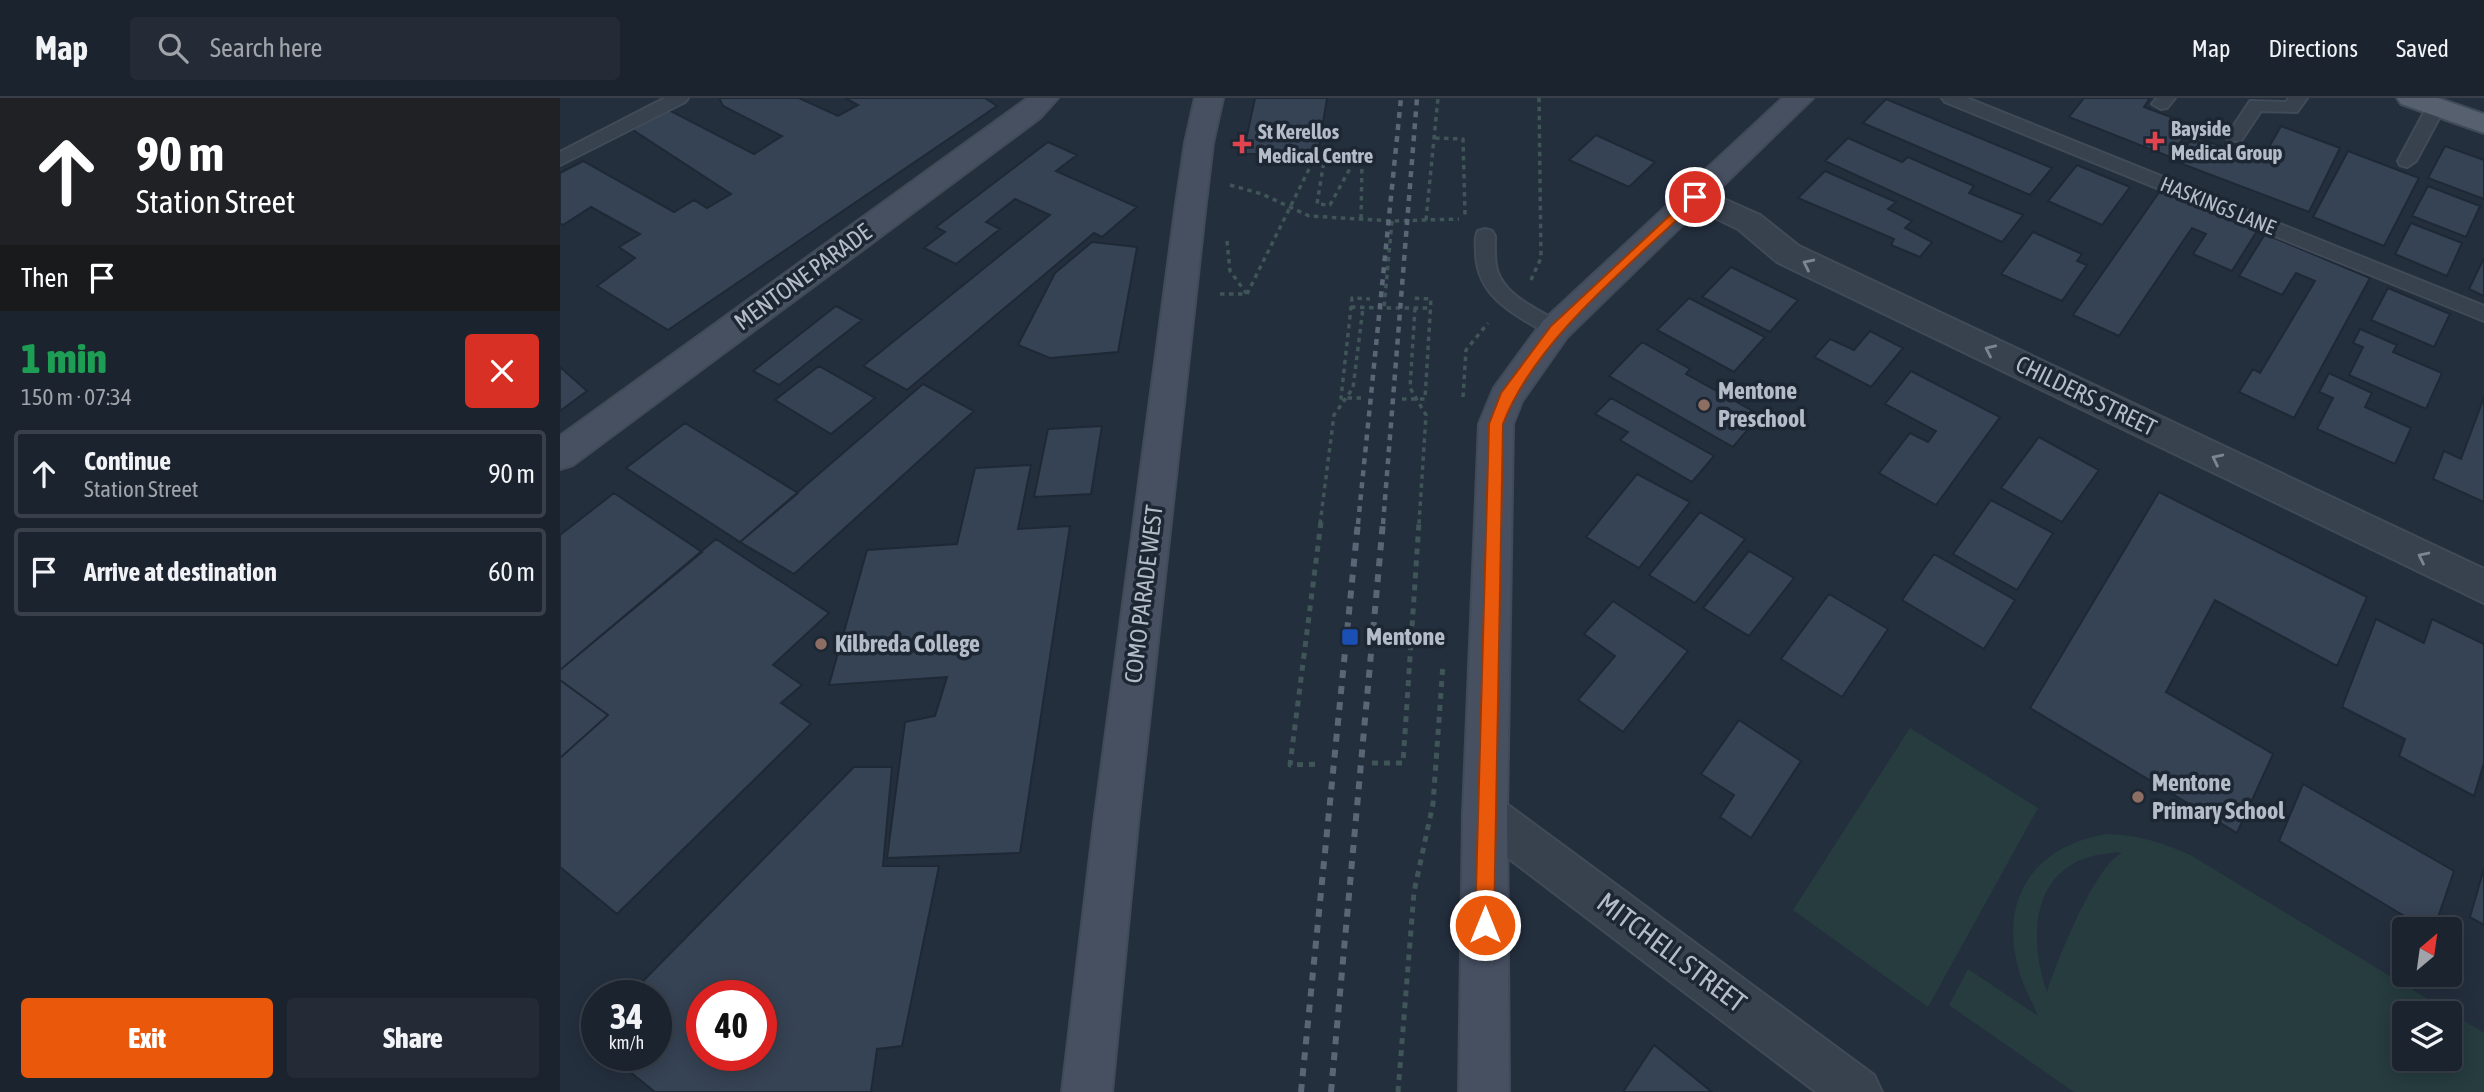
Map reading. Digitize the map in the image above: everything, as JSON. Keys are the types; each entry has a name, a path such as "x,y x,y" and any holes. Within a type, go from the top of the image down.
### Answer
{"main road":[{"path":"2424,102 2484,124"}],"street":[{"name":"COMO PARADE WEST","path":"1087,1092 1189,223 1199,143 1209,98"},
{"path":"1484,1092 1485,814 1496,424 1506,397 1555,329 1799,98"},
{"name":"MENTONE PARADE","path":"560,455 1020,119 1042,99"},
{"name":"CHILDERS STREET","path":"1695,197 1749,222 1788,254 2484,587"},
{"name":"MITCHELL STREET","path":"1485,814 1857,1092"}],"lane":[{"path":"560,159 679,98"},
{"name":"HASKINGS LANE","path":"1951,98 2484,314"},
{"path":"2235,137 2256,105 2291,108 2298,98"},
{"path":"2407,161 2424,102"},
{"path":"1485,236 1487,270 1495,287 1509,301 1555,329"}],"path":[{"path":"1426,220 1438,98"},
{"path":"1247,295 1313,161 1324,161 1317,204 1330,205 1353,163 1362,163 1362,220"},
{"path":"1229,185 1262,194 1309,216 1392,221 1456,219"},
{"path":"1384,308 1392,221"},
{"path":"1225,234 1230,271 1247,295"},
{"path":"1212,294 1247,295"},
{"path":"1361,398 1340,398 1352,298 1370,299"},
{"path":"1402,399 1425,399 1431,299 1410,298"},
{"path":"1351,307 1430,308"},
{"path":"1321,764 1290,765 1334,415 1353,388 1363,308"},
{"path":"1372,763 1403,763 1426,415 1410,388 1415,308"}],"green space":[{"path":"1910,728 2038,808 1928,1007 1793,910"},
{"path":"2108,834 2141,838 2192,856 2392,977 2392,987 2408,987 2431,1001 2392,1001 2392,1071 2462,1071 2462,1020 2484,1033 2484,1092 2074,1092 1949,1005 1968,969 2038,1016 2021,977 2014,945 2014,920 2019,898 2028,879 2042,863 2060,850 2082,840","holes":["2122,853 2111,861 2089,895 2068,938 2047,992 2041,973 2037,933 2039,913 2045,895 2055,879 2069,866 2089,857"]}],"building":[{"path":"719,98 799,98 838,116 858,105 845,98 985,98 997,106 668,330 597,286 635,258 619,247 640,234 591,207 563,225 560,223 560,173 583,161 674,212 694,200 707,208 731,194 630,128 667,109 754,154 782,136 723,106"},
{"path":"1255,98 1327,98 1318,154 1243,154"},
{"name":"Bayside Medical Group","path":"2084,98 2150,98 2144,107 2192,125 2170,157 2069,117"},
{"path":"1886,99 2052,168 2030,195 1863,123"},
{"path":"2281,126 2340,148 2309,212 2177,162 2193,136 2261,161"},
{"path":"1596,135 1655,162 1629,187 1569,160"},
{"path":"1848,138 1902,162 1908,157 1974,186 1969,193 2023,215 2002,242 1825,161"},
{"path":"1048,142 1077,155 1056,171 1137,207 1102,237 1094,233 907,390 863,366 1050,215 1015,199 986,222 1000,229 956,264 924,248 945,232 936,227"},
{"path":"2445,146 2484,160 2484,199 2428,178"},
{"path":"2348,151 2419,178 2384,246 2313,217"},
{"path":"2077,165 2130,187 2102,225 2048,201"},
{"path":"1825,171 1896,202 1888,209 1912,221 1905,228 1932,242 1920,257 1891,245 1894,239 1798,198"},
{"path":"2428,186 2480,206 2466,237 2412,216"},
{"path":"2160,191 2257,231 2232,271 2193,254 2206,234 2192,228 2119,336 2073,315"},
{"path":"2411,223 2462,243 2447,276 2395,254"},
{"path":"2033,232 2082,254 2077,261 2087,265 2062,301 2001,274"},
{"path":"2265,234 2370,278 2294,418 2239,392 2253,369 2260,373 2315,281 2296,273 2282,295 2239,276"},
{"path":"1092,242 1137,247 1118,352 1050,358 1018,345 1055,273"},
{"path":"2484,258 2484,296 2469,289"},
{"path":"1731,267 1798,300 1770,332 1702,297"},
{"path":"2388,288 2450,314 2434,347 2371,320"},
{"path":"1689,298 1765,337 1734,372 1657,330"},
{"path":"836,306 862,320 779,385 753,371"},
{"path":"2360,329 2397,345 2393,352 2442,373 2426,409 2349,375 2363,347 2353,343"},
{"path":"1870,331 1903,348 1871,387 1814,357 1830,339 1854,350"},
{"path":"1642,342 1690,369 1686,374 1760,415 1733,447 1609,376"},
{"path":"819,366 875,398 831,434 775,400"},
{"path":"560,367 587,391 560,411"},
{"path":"1911,371 2000,417 1936,505 1879,473 1910,433 1928,442 1936,431 1885,404"},
{"path":"2329,373 2372,393 2365,407 2411,428 2395,464 2317,429 2333,398 2319,392"},
{"path":"923,384 974,411 794,574 740,542"},
{"path":"2484,397 2484,502 2433,479 2444,451 2461,459"},
{"path":"1611,398 1714,456 1692,482 1620,440 1628,432 1595,414"},
{"path":"685,423 798,493 740,542 626,468"},
{"path":"1102,426 1091,494 1034,497 1048,429"},
{"path":"2039,437 2099,470 2062,522 2001,488"},
{"path":"1031,465 1018,529 1070,526 1020,853 887,858 905,722 935,716 947,677 829,685 867,550 957,544 975,468"},
{"path":"1637,474 1690,502 1639,568 1586,537"},
{"path":"2159,492 2367,597 2337,666 2215,600 2166,692 2273,754 2237,833 2030,708"},
{"path":"614,493 702,552 560,670 560,535"},
{"path":"1991,500 2053,533 2017,590 1953,554"},
{"path":"1700,512 1745,539 1695,603 1649,575"},
{"path":"716,539 829,613 773,665 802,685 781,703 811,724 617,914 560,867 560,758 608,715 560,680 560,670"},
{"path":"1749,551 1794,578 1749,636 1703,608"},
{"path":"1934,554 2015,600 1984,649 1902,600"},
{"path":"1829,594 1888,629 1842,697 1781,659"},
{"path":"1613,601 1688,651 1623,732 1578,700 1615,656 1584,634"},
{"path":"2376,619 2424,643 2432,619 2484,644 2484,763 2474,796 2399,756 2405,739 2342,707"},
{"path":"560,680 608,715 560,758"},
{"path":"1739,720 1801,761 1751,838 1720,817 1734,795 1701,774"},
{"path":"854,767 892,767 883,866 939,866 902,1046 877,1049 871,1092 655,1092 629,1071 672,1071 672,980 644,980"},
{"path":"2303,784 2454,871 2438,917 2406,917 2279,841"},
{"path":"2484,868 2484,925 2470,917"},
{"path":"1654,1045 1712,1092 1623,1092"}],"railway":[{"path":"1358,524 1401,98"},
{"path":"1383,524 1417,98"},
{"path":"1301,1092 1358,522"},
{"path":"1331,1092 1383,522"}],"place":[{"name":"Bayside Medical Group","path":"2155,141"},
{"name":"St Kerellos Medical Centre","path":"1242,144"},
{"name":"Mentone Preschool","path":"1704,405"},
{"name":"Mentone","path":"1350,637"},
{"name":"Kilbreda College","path":"821,644"},
{"name":"Mentone Primary School","path":"2138,797"}],"route":[{"path":"1485,925 1485,814 1496,424 1506,397 1555,329 1695,197"}]}
